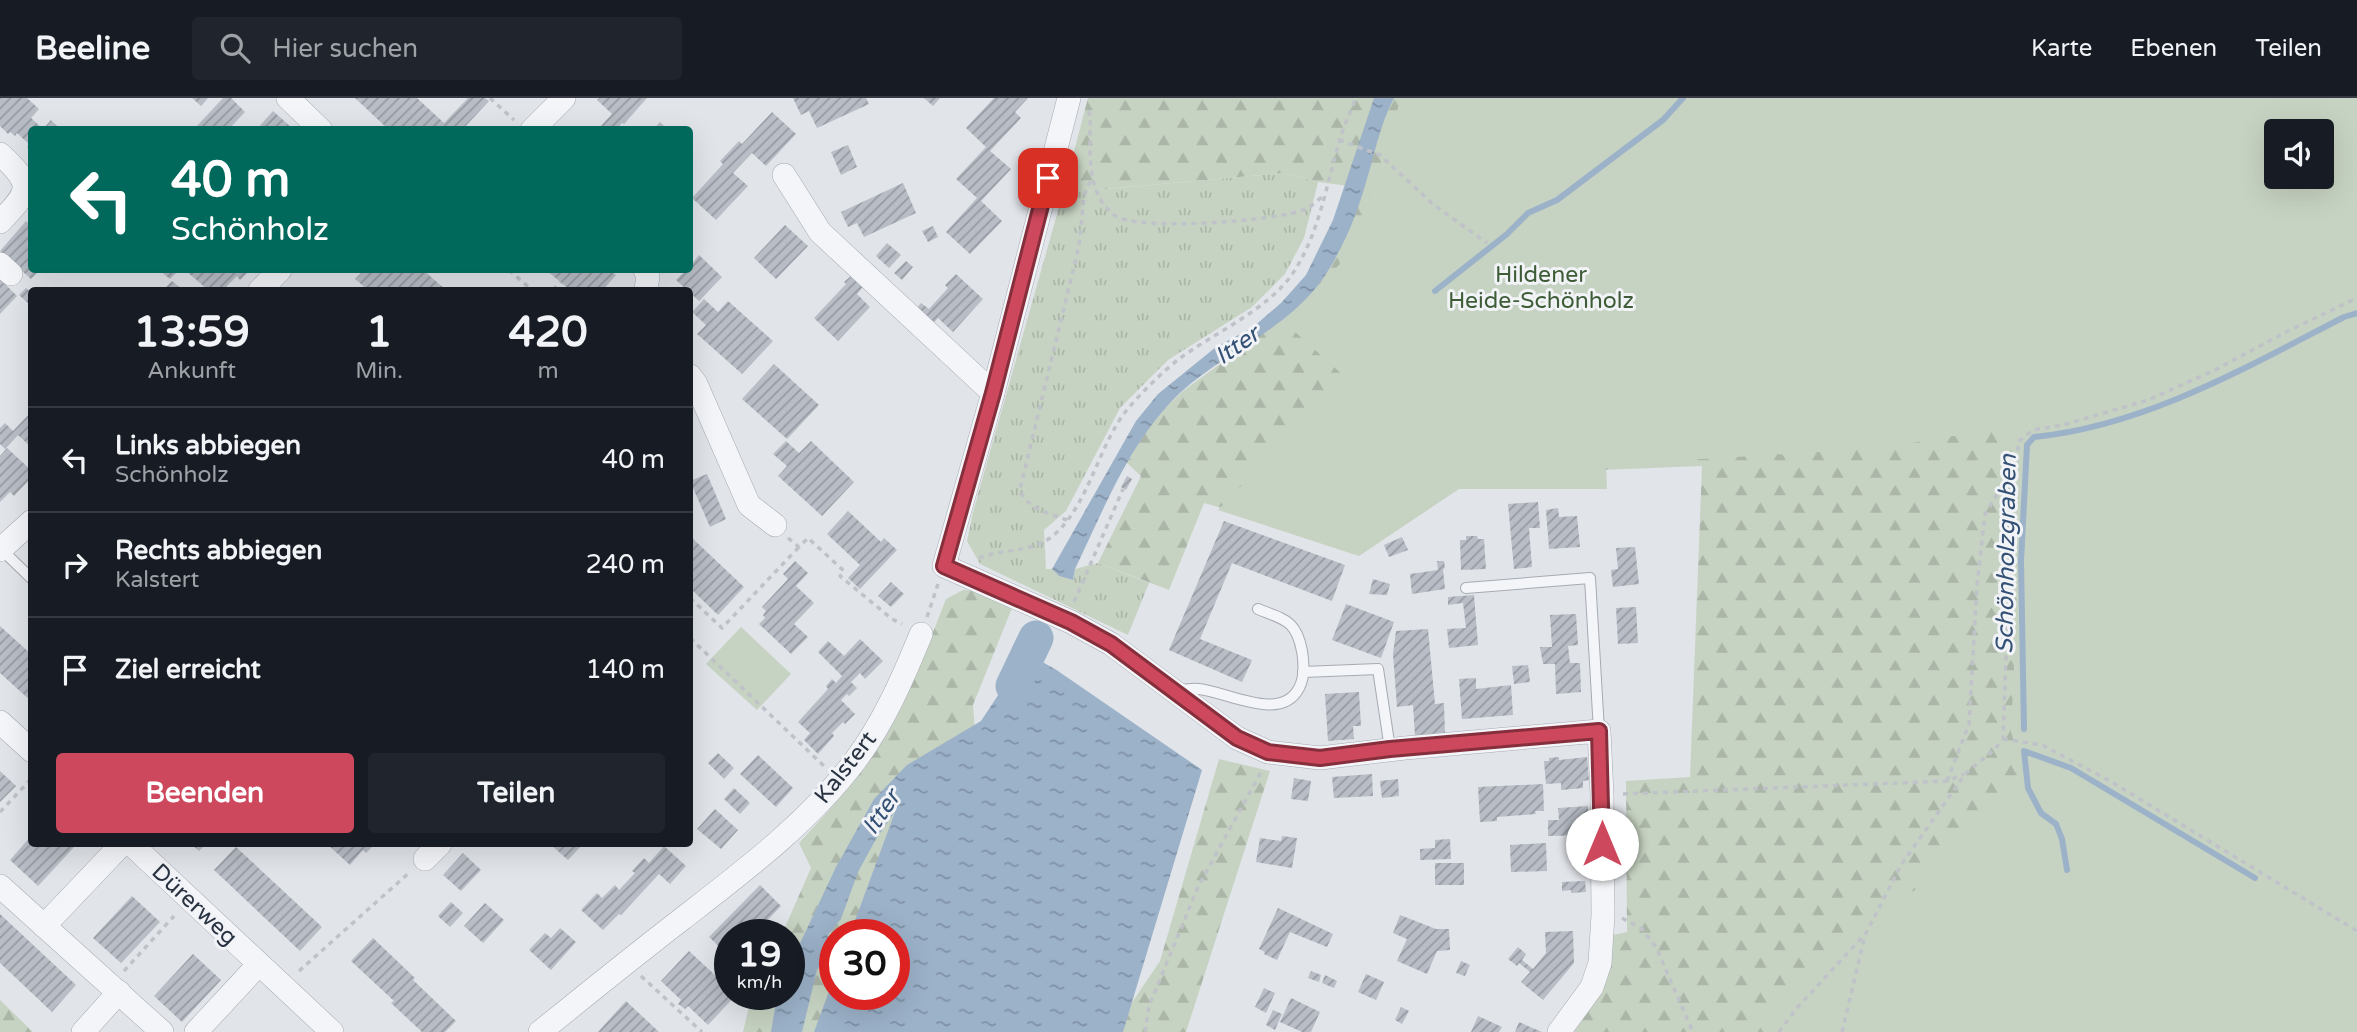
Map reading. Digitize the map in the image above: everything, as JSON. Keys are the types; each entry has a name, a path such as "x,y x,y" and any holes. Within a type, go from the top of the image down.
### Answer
{"street":[{"path":"288,98 317,126"},
{"path":"532,126 564,98"},
{"path":"1076,101 944,566 1071,622 1111,644 1237,738 1268,752 1320,758 1390,749 1599,731 1603,915 1600,963 1591,986 1559,1032"},
{"path":"0,154 28,185 21,201 0,222"},
{"path":"784,175 820,232 993,393"},
{"path":"263,287 277,273"},
{"path":"693,380 749,505 775,525"},
{"path":"0,550 28,525"},
{"name":"Kalstert","path":"540,1032 755,862 808,814 855,760 883,717 900,685 914,630"},
{"path":"2,728 28,748"},
{"path":"44,926 119,847"},
{"name":"Dürerweg","path":"134,847 332,1032"},
{"path":"0,886 162,1032"},
{"path":"196,1032 259,964"},
{"path":"83,1032 115,989"}],"lane":[{"path":"0,550 28,575"},
{"path":"1466,588 1590,579 1599,731"},
{"path":"1171,690 1198,689 1274,706 1284,704 1297,692 1302,681 1303,655 1295,628 1290,622 1258,609"},
{"path":"1303,672 1378,669 1390,749"}],"path":[{"path":"490,98 532,126"},
{"path":"972,560 991,553 1041,545 1057,533 1067,520 1125,412 1178,360 1254,310 1292,274 1306,248 1325,195 1339,140 1356,98"},
{"path":"1076,101 1090,115 1091,179 1099,197 1115,216 1132,221 1219,222 1271,218 1305,209 1325,195"},
{"path":"1339,140 1380,155 1434,205 1487,243"},
{"path":"1067,520 1028,504 1020,489 1079,246 1084,196 1091,179"},
{"path":"512,273 529,287"},
{"path":"556,287 561,282"},
{"path":"1842,1032 1866,933 1901,865 1966,773 2003,739 2014,467 2019,441 2033,429 2063,425 2148,400 2215,370 2286,331 2357,299"},
{"path":"1947,781 1969,724 1977,584 1985,514 2014,467"},
{"path":"1069,612 1123,489"},
{"path":"808,538 844,571 840,576 892,619 914,630 944,566"},
{"path":"693,601 722,628 799,547"},
{"path":"693,641 830,771"},
{"path":"2003,739 2042,745 2088,769 2357,931"},
{"path":"1144,1032 1149,1006 1198,887 1262,770"},
{"path":"1602,796 1947,781 1966,773"},
{"path":"0,812 28,782"},
{"path":"299,971 425,858"},
{"path":"1603,915 1622,918 1642,929 1649,938 1661,958 1693,1032"},
{"path":"115,989 174,916"},
{"path":"1779,1032 1796,1009 1866,933"},
{"path":"637,972 702,1032"}],"green space":[{"name":"Hildener Heide-Schönholz","path":"1088,98 2357,98 2357,1032 1569,1032 1608,936 1627,932 1626,781 1690,777 1702,466 1450,476 1361,547 1204,503 1169,590 1098,563 1141,476 1127,463 1144,434 1162,411 1183,391 1290,313 1364,188 1318,182 1284,173 1063,193"},
{"name":"Hildener Heide-Schönholz","path":"1401,98 2357,98 2357,1032 1765,1032 1775,1015 1840,943 1915,890 2023,773 2011,732 2025,424 1882,448 1606,465 1607,489 1459,489 1359,556 1218,510 1345,377 1282,320 1339,265 1366,210"},
{"path":"1284,173 1318,182 1304,238 1285,274 1252,307 1168,360 1120,408 1066,511 1044,530 1046,569 1052,569 1059,576 1073,580 1075,569 1098,563 1149,583 1128,635 980,564 967,541 973,512 1063,193"},
{"path":"963,590 977,591 1012,608 973,705 985,860 910,921 819,919 819,1010 848,1010 865,1032 743,1032 748,1010 805,1010 805,919 789,919 811,868 799,843 842,795 882,742 909,691 946,599"},
{"path":"741,627 791,674 757,710 706,664"},
{"path":"1219,759 1270,771 1186,1032 1112,1032 1160,961"},
{"path":"0,1000 33,1032 0,1032"}],"water":[{"path":"1374,98 1394,98 1352,224 1322,280 1291,313 1198,378 1163,411 1147,431 1120,475 1075,569 1073,580 1059,576 1052,569 1136,421 1158,394 1216,347 1252,328 1281,303 1306,275 1333,220"},
{"path":"1025,641 1039,647 1035,658 1202,770 1123,1032 814,1032 822,1010 910,1010 910,919 856,919 895,812 858,872 841,919 819,919 819,967 802,1032 771,1032 775,1010 805,1010 805,933 836,867 874,799 907,765 981,721 1012,674 1024,650"}],"building":[{"path":"0,98 27,98 39,109 31,118 40,126 28,126 28,143 17,133 15,136 10,132 8,134 0,126"},
{"path":"192,98 208,98 201,106"},
{"path":"223,98 231,98 245,112 232,126 197,126"},
{"path":"355,98 417,98 444,123 468,98 485,98 489,101 466,126 385,126"},
{"path":"647,98 619,126 601,126 612,114 597,100"},
{"path":"793,98 866,98 869,104 817,128 809,111 801,115"},
{"path":"924,98 940,98 933,106"},
{"path":"994,98 1028,98 1015,112 1021,118 990,151 1011,169 981,201 1002,221 970,254 946,232 977,198 956,179 986,147 966,128"},
{"path":"273,111 290,126 260,126"},
{"path":"772,112 796,134 766,166 752,153 733,173 748,186 716,220 693,197 723,164 720,161 739,141 742,144"},
{"path":"51,120 57,126 46,126"},
{"path":"848,145 857,167 841,175 831,152"},
{"path":"903,183 916,213 864,237 857,223 848,227 841,212"},
{"path":"26,221 28,273 37,273 31,279 0,251"},
{"path":"785,225 808,246 776,279 754,258"},
{"path":"933,226 938,237 928,242 922,231"},
{"path":"887,243 901,255 889,268 876,256"},
{"path":"699,255 722,277 699,301 693,296 693,287 684,287 676,280 683,273 693,273 693,262"},
{"path":"906,261 913,267 902,280 894,273"},
{"path":"163,273 176,273 170,279"},
{"path":"188,273 247,273 240,280 237,276 226,287 205,287"},
{"path":"361,273 426,273 443,287 364,287 355,279"},
{"path":"550,273 616,275 606,287 566,287"},
{"path":"956,274 983,299 953,332 938,318 930,327 914,311 921,303 929,309 948,288 945,285"},
{"path":"852,275 864,286 857,294 870,307 838,341 814,318"},
{"path":"0,279 17,296 0,314"},
{"path":"172,281 179,287 166,287"},
{"path":"26,288 28,290 28,303 19,295"},
{"path":"704,299 718,312 728,301 773,341 742,374 697,334 706,325 693,311"},
{"path":"774,364 819,405 787,439 742,399"},
{"path":"28,415 28,444 18,435 5,449 0,444 0,428 5,423 13,431"},
{"path":"786,441 799,453 811,441 854,482 822,516 778,476 787,466 773,454"},
{"path":"7,448 28,467 28,481 14,496 10,492 0,502 0,456"},
{"path":"707,474 726,519 710,527 693,488 693,480"},
{"path":"1127,476 1132,479 1126,490 1121,487"},
{"path":"1538,502 1540,528 1529,528 1532,567 1514,569 1508,504"},
{"path":"1558,508 1559,517 1577,516 1580,547 1549,549 1546,510"},
{"path":"848,511 881,542 884,538 897,550 860,589 848,578 860,565 827,534"},
{"path":"1224,521 1345,565 1332,601 1232,563 1200,639 1252,660 1242,682 1169,650"},
{"path":"1466,536 1484,539 1486,569 1461,570 1460,540 1466,540"},
{"path":"1402,537 1408,550 1389,557 1384,545"},
{"path":"693,539 744,587 718,615 693,591"},
{"path":"1635,547 1639,584 1613,587 1611,570 1618,569 1616,548"},
{"path":"795,561 808,573 796,586 814,603 794,624 808,637 791,654 759,624 765,618 763,615 766,611 762,607 788,579 783,574"},
{"path":"1437,561 1444,561 1445,589 1412,594 1410,574 1438,570"},
{"path":"1373,579 1390,584 1387,595 1369,594"},
{"path":"891,582 904,594 891,607 878,596"},
{"path":"1474,595 1478,645 1449,648 1447,629 1466,628 1463,603 1448,605 1448,597"},
{"path":"1346,604 1394,622 1381,658 1332,640"},
{"path":"1636,607 1638,643 1618,644 1616,608"},
{"path":"1576,614 1578,645 1568,646 1570,663 1580,663 1581,692 1556,694 1555,664 1543,664 1540,647 1552,647 1550,615"},
{"path":"0,626 28,651 28,698 0,673"},
{"path":"1428,629 1435,704 1444,703 1445,734 1415,736 1413,705 1397,707 1393,654 1396,631"},
{"path":"860,639 883,661 865,679 860,673 851,682 857,688 841,700 855,714 832,733 834,736 818,754 804,740 810,733 798,722 828,689 826,686 832,679 836,683 842,676 818,652 828,641 844,656"},
{"path":"1528,665 1530,682 1514,684 1512,666"},
{"path":"1476,678 1476,689 1511,685 1513,715 1462,719 1459,679"},
{"path":"1359,692 1361,726 1353,726 1354,739 1328,741 1325,694"},
{"path":"718,753 734,768 724,779 708,763"},
{"path":"758,755 793,788 776,807 740,774"},
{"path":"1559,757 1559,760 1587,757 1589,780 1583,781 1583,788 1561,790 1561,783 1546,784 1544,761"},
{"path":"0,771 16,786 0,802"},
{"path":"1372,774 1373,796 1334,798 1332,777"},
{"path":"1294,778 1311,781 1308,801 1291,799"},
{"path":"1398,779 1399,796 1382,798 1380,781"},
{"path":"1543,784 1544,811 1480,822 1478,787"},
{"path":"734,788 750,803 740,814 724,799"},
{"path":"1588,806 1589,835 1548,836 1548,820 1559,820 1558,808"},
{"path":"715,809 738,830 721,849 697,829"},
{"path":"1282,836 1297,838 1292,868 1256,862 1260,838 1281,841"},
{"path":"1450,839 1451,859 1420,860 1420,849 1435,848 1435,840"},
{"path":"28,840 28,847 74,847 38,886 10,860"},
{"path":"1546,843 1547,871 1511,872 1510,845"},
{"path":"236,847 322,927 300,951 214,870"},
{"path":"330,847 372,847 366,853 363,850 350,865"},
{"path":"553,847 580,847 568,860"},
{"path":"665,847 686,866 670,884 659,874 621,915 603,930 581,910 597,893 602,898 615,885 619,890 635,873 632,871 644,858 649,863"},
{"path":"463,853 481,870 461,891 443,875"},
{"path":"1435,863 1464,863 1464,885 1435,885"},
{"path":"1585,881 1586,892 1562,891 1562,882"},
{"path":"760,885 781,906 768,919 727,919"},
{"path":"132,896 160,922 121,963 93,938"},
{"path":"451,902 463,913 450,927 438,916"},
{"path":"485,903 504,920 483,943 464,926"},
{"path":"1278,908 1333,934 1327,947 1290,932 1277,960 1264,954 1265,952 1259,949"},
{"path":"0,914 76,985 52,1012 0,963"},
{"path":"1400,915 1436,929 1449,929 1450,950 1437,951 1427,974 1397,961 1407,939 1393,933"},
{"path":"560,928 576,942 551,970 529,950 545,933 551,938"},
{"path":"1573,931 1574,963 1543,1000 1521,982 1530,972 1519,963 1517,966 1508,959 1518,947 1526,954 1522,960 1533,969 1546,953 1545,932"},
{"path":"373,938 456,1021 445,1032 422,1032 391,1003 394,1001 351,961"},
{"path":"689,951 714,974 714,1010 722,1010 708,1025 688,1006 685,1009 678,1004 681,1000 661,981"},
{"path":"193,954 221,980 182,1022 154,996"},
{"path":"1461,961 1470,965 1465,976 1456,973"},
{"path":"1311,971 1321,975 1319,982 1308,978"},
{"path":"1366,974 1384,982 1376,1000 1358,992"},
{"path":"1325,975 1337,981 1334,988 1322,983"},
{"path":"1264,988 1275,993 1266,1013 1255,1007"},
{"path":"1291,998 1320,1012 1311,1032 1302,1032 1280,1022"},
{"path":"626,1001 659,1032 598,1032"},
{"path":"1401,1007 1409,1011 1402,1024 1395,1020"},
{"path":"1273,1010 1282,1014 1275,1030 1266,1025"},
{"path":"1478,1016 1502,1027 1499,1032 1471,1032"},
{"path":"1519,1022 1542,1032 1515,1032"}],"waterway":[{"path":"1435,291 1507,234 1528,213 1557,200 1663,120 1683,98"},
{"name":"Schönholzgraben","path":"2024,729 2021,561 2027,445 2034,437 2116,421 2194,392 2357,313"},
{"name":"Itter","path":"1013,686 1036,638"},
{"path":"2067,870 2062,839 2056,824 2041,813 2028,788 2024,751 2071,768 2255,878"}],"route":[{"path":"1048,178 993,393 944,566 1071,622 1111,644 1237,738 1268,752 1320,758 1390,749 1599,731 1602,844"}]}
